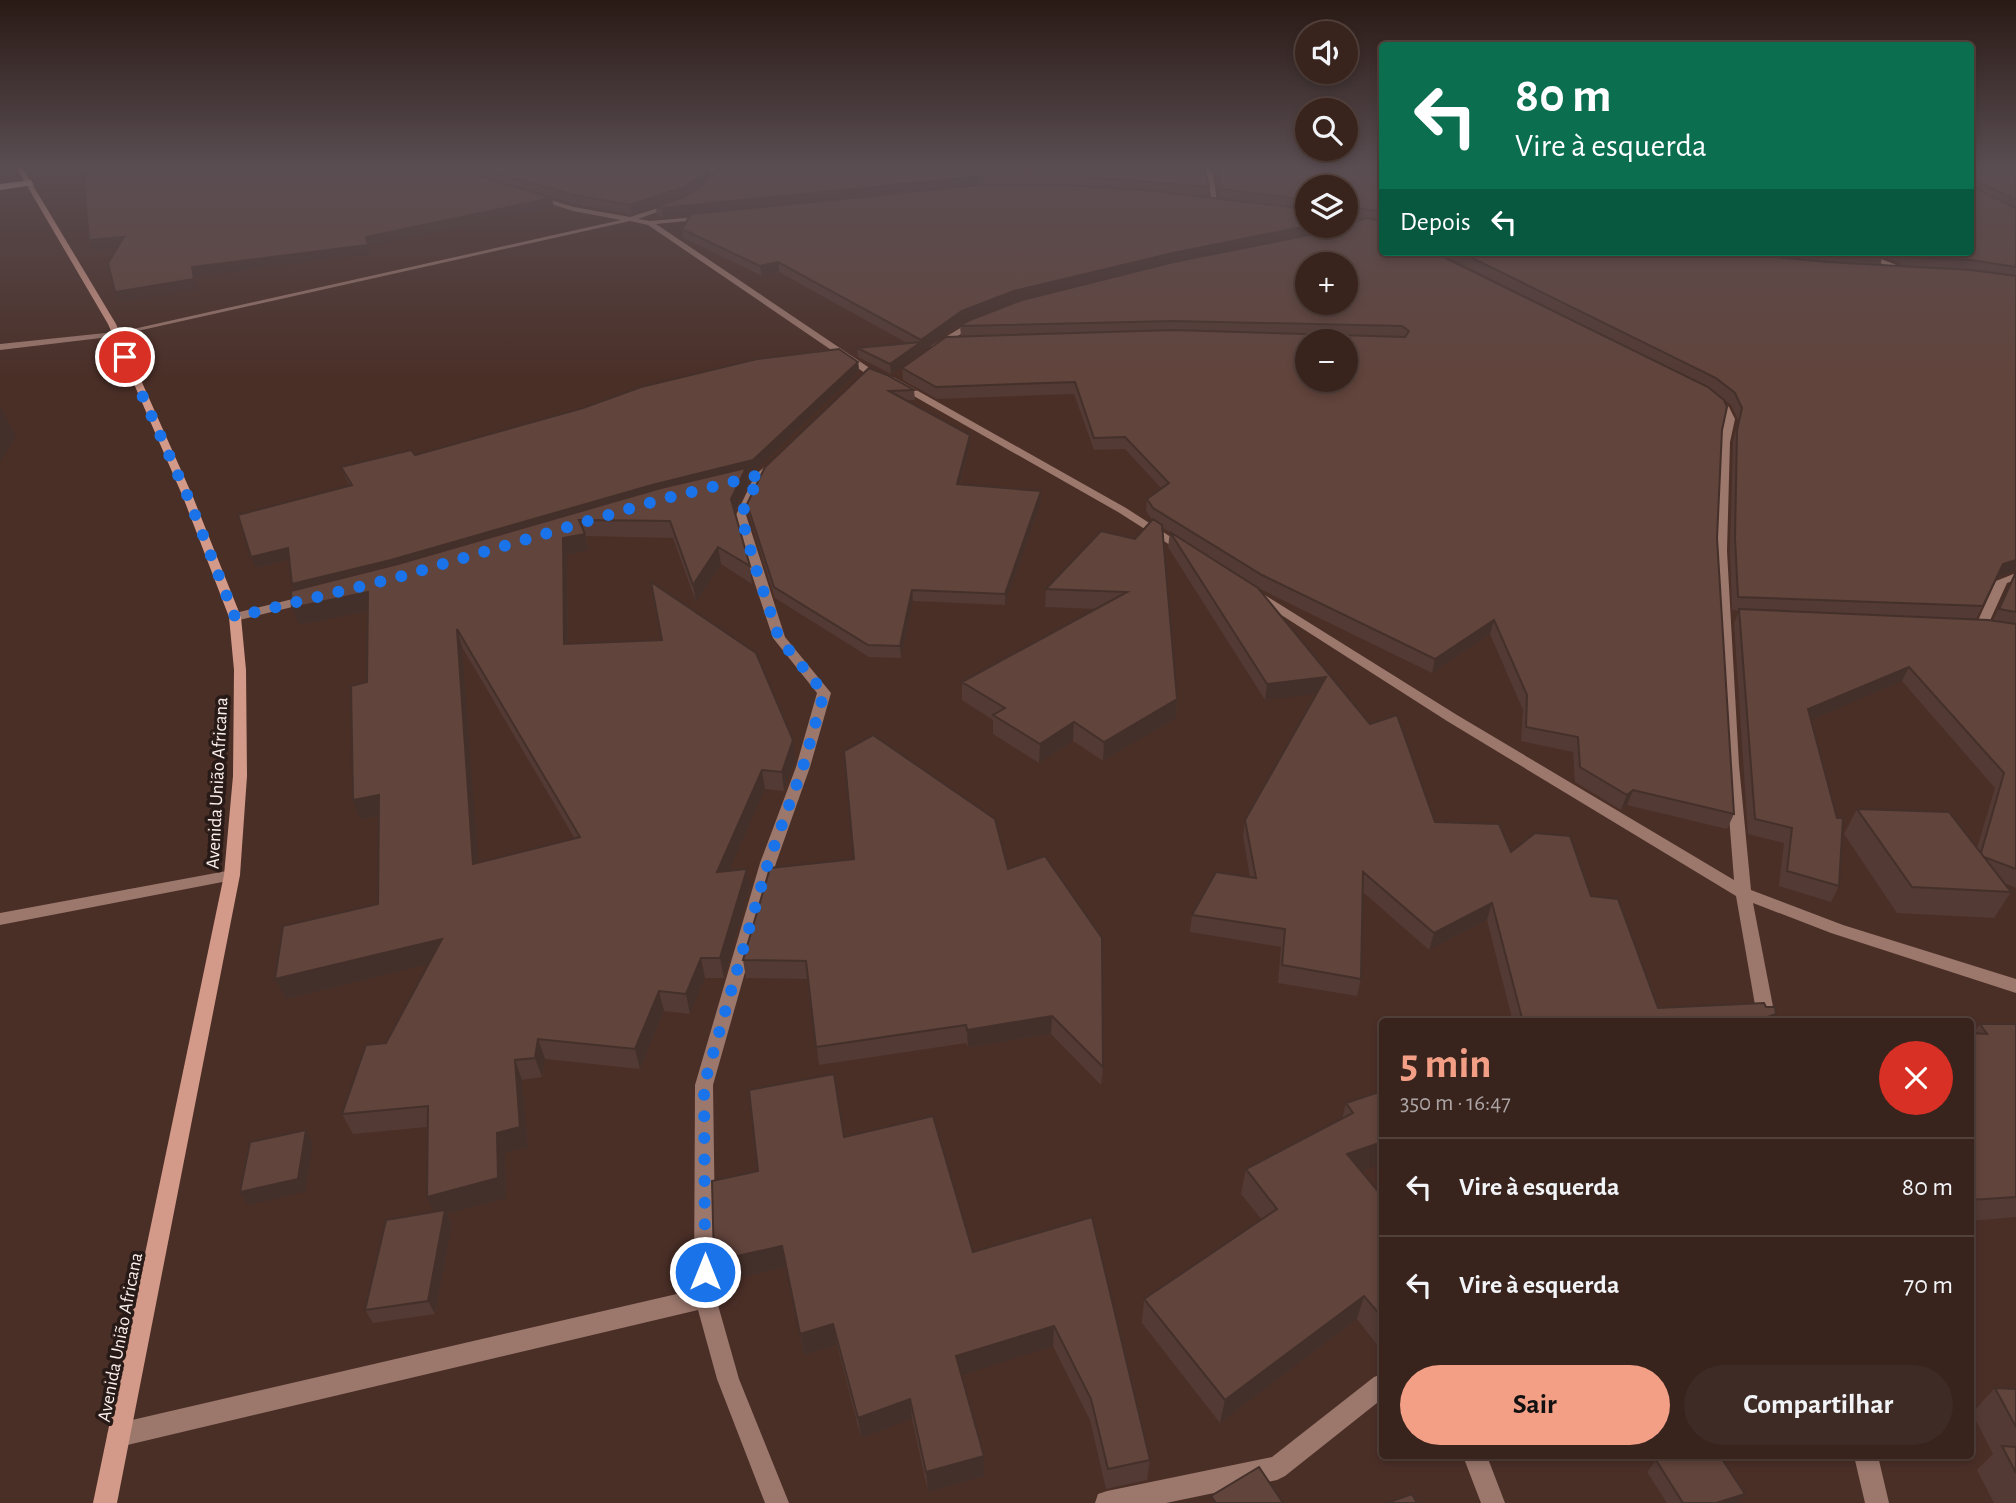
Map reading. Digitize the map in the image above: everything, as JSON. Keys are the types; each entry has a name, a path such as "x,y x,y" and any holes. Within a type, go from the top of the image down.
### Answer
{"main road":[{"name":"Avenida União Africana","path":"61,237 115,334 188,497 235,617 240,670 240,776 232,875 105,1503"}],"street":[{"path":"0,347 115,334 546,237"},
{"path":"670,237 863,375 896,377 1122,510 1192,555"},
{"path":"1435,256 1445,263"},
{"path":"1868,256 1908,272"},
{"path":"1884,270 1920,272"},
{"path":"929,351 966,326 991,316"},
{"path":"940,343 967,342"},
{"path":"1695,387 1726,409 1730,419 1725,442 1721,551 1732,616 1732,765 1743,893 1766,1018"},
{"path":"777,1503 728,1379 705,1298 704,1085 768,863 803,767 824,693 779,638 741,515 754,477 785,451"},
{"path":"1980,628 2002,581 2016,576"},
{"path":"1240,584 1452,718 1743,893 1837,929 2016,986"},
{"path":"235,617 323,595"},
{"path":"0,919 232,875"},
{"path":"118,1435 705,1298"},
{"path":"1107,1503 1277,1468 1379,1387"},
{"path":"1476,1459 1493,1503"},
{"path":"1867,1459 1877,1503"}],"building":[{"path":"89,237 122,237 89,240"},
{"path":"124,237 366,237 368,245 192,267 194,279 115,292 108,263"},
{"path":"699,237 1252,237 1014,291 962,311 921,340 778,262 760,266"},
{"path":"1379,237 1379,256 1442,256 1708,387 1724,400 1727,407 1722,430 1717,538 1734,814 1633,790 1627,795 1580,767 1578,737 1526,727 1527,695 1494,620 1435,659 1262,575 1153,508 1147,499 1169,483 1125,437 1094,438 1075,382 936,387 902,368 946,337 1173,330 1295,334 1295,392 1358,392 1358,336 1405,337 1409,331 1402,326 1173,321 960,326 1022,300 1174,262 1295,238"},
{"path":"1974,237 2016,237 2016,267 1972,260 1906,257 1974,256"},
{"path":"1468,256 1766,256 1971,270 2016,276 2016,560 2003,564 1983,606 1738,597 1735,538 1737,430 1742,408 1735,393 1716,378"},
{"path":"921,342 890,364 857,348"},
{"path":"839,349 858,362 753,460 652,485 391,560 292,584 288,548 251,557 238,515 352,485 341,467 411,450 415,455 583,408 641,387 757,359"},
{"path":"869,368 914,390 889,391 970,435 957,484 1041,491 1005,594 912,590 900,646 868,645 774,587 747,504 765,467"},
{"path":"746,468 731,499 750,566 718,547 693,585 670,521 579,520 585,534 563,538 564,644 662,640 651,582 756,653 793,740 782,772 762,770 717,872 747,869 720,958 701,958 686,994 659,991 635,1049 538,1039 535,1058 515,1060 520,1127 497,1133 498,1178 427,1197 428,1106 342,1114 366,1045 386,1043 442,939 275,979 283,926 378,904 379,795 353,800 351,686 367,682 368,592 292,608 291,591 398,564 661,488","holes":["457,629 580,837 473,864"]},
{"path":"1153,519 1162,525 1177,699 1104,742 1074,722 1040,744 993,715 1005,708 962,682 1127,592 1046,589 1101,531 1135,539"},
{"path":"1170,532 1258,588 1370,724 1397,715 1435,822 1499,824 1511,852 1535,833 1570,836 1591,896 1618,899 1658,1008 1764,1003 1766,1007 1775,1007 1776,1014 1764,1018 1522,1018 1492,903 1434,933 1363,872 1361,979 1282,965 1285,929 1192,915 1216,872 1256,878 1245,820 1326,677 1267,684"},
{"path":"2016,572 2016,612 1999,609"},
{"path":"1739,609 1988,620 2016,624 2016,869 1984,857 1981,853 2004,773 1909,667 1808,709 1837,818 1843,818 1839,886 1787,871 1792,828 1755,819"},
{"path":"873,735 995,819 1008,869 1045,856 1102,938 1103,1067 1052,1016 967,1030 966,1025 816,1047 806,961 743,960 770,868 854,859 844,751"},
{"path":"1857,809 1949,812 2011,892 1912,887"},
{"path":"1980,1024 2016,1024 2016,1197 1974,1200 1974,1033 1987,1034"},
{"path":"834,1074 844,1137 933,1116 973,1252 1092,1217 1150,1460 1108,1469 1091,1399 1054,1326 956,1356 984,1456 926,1472 910,1399 858,1418 833,1324 800,1334 782,1246 714,1261 712,1181 758,1171 749,1090"},
{"path":"1379,1092 1379,1143 1347,1154 1379,1192 1379,1314 1364,1296 1225,1400 1144,1299 1277,1209 1246,1169 1353,1113 1346,1103"},
{"path":"306,1130 298,1179 240,1192 250,1142"},
{"path":"445,1210 428,1301 365,1310 386,1220"},
{"path":"1995,1388 2016,1389 2016,1427"},
{"path":"2002,1446 2016,1447 2016,1473"},
{"path":"1722,1459 1745,1494 1716,1503 1683,1503 1656,1460"},
{"path":"1259,1467 1283,1503 1216,1503 1211,1496"},
{"path":"1412,1494 1417,1503 1387,1503"}],"route":[{"path":"125,357 188,497 235,617 399,577 542,533 760,475 741,515 754,563 779,638 824,693 803,767 768,863 704,1085 705,1272"}]}
